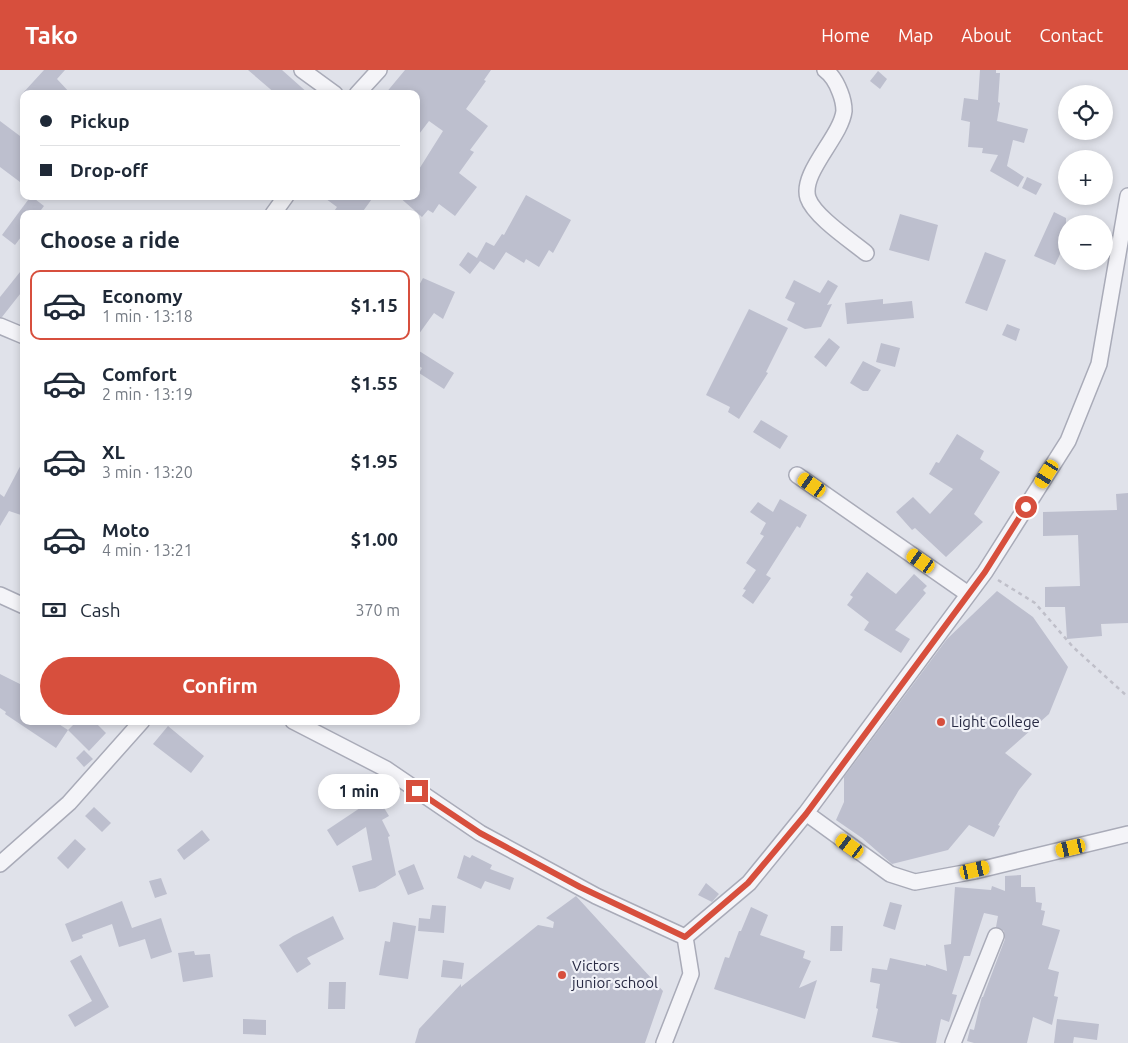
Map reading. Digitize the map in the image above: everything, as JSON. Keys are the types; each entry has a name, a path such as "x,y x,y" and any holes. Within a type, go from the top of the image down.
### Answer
{"street":[{"path":"302,70 330,90"},
{"path":"361,90 379,70"},
{"path":"825,70 837,85 842,97 844,110 838,127 808,181 807,196 814,209 866,253"},
{"path":"685,937 748,883 806,814 985,572 1068,441 1099,364 1128,196"},
{"path":"0,326 20,334"},
{"path":"797,474 968,594"},
{"path":"0,595 20,604"},
{"path":"0,864 69,803 138,725"},
{"path":"301,725 386,769 489,838 596,896 685,937"},
{"path":"806,814 890,874 915,882 1128,834"},
{"path":"953,1043 996,936"},
{"path":"664,1043 692,974 685,937"}],"path":[{"path":"985,572 1034,603 1073,647 1128,696"}],"building":[{"path":"44,70 65,70 57,79 67,90 26,90"},
{"path":"248,70 282,70 304,90 271,90"},
{"path":"405,70 491,70 484,80 486,81 466,109 488,126 470,150 474,152 459,173 477,187 455,216 439,204 433,213 428,210 422,217 420,210 414,210 403,200 420,200 420,168 443,131 429,121 420,133 420,90 388,90"},
{"path":"980,70 996,70 996,73 1000,73 998,102 1000,103 997,121 1028,129 1024,143 1013,140 1007,166 1024,177 1018,187 990,171 998,155 982,153 983,148 968,147 970,122 961,120 964,98 978,100"},
{"path":"878,71 887,79 880,89 870,81"},
{"path":"0,121 20,136 20,182 0,167"},
{"path":"1027,177 1042,184 1036,195 1022,188"},
{"path":"526,195 571,220 553,253 549,250 539,267 526,259 524,263 506,252 494,270 480,261 470,274 459,265 468,252 477,258 486,242 494,246 502,234 504,235"},
{"path":"28,200 36,200 44,206 41,210 21,210"},
{"path":"327,200 371,200 364,210 335,210 337,207"},
{"path":"20,211 20,238 15,245 2,235"},
{"path":"1054,212 1060,215 1058,215 1058,258 1055,265 1034,256"},
{"path":"900,214 938,225 929,261 889,250"},
{"path":"985,252 1006,260 987,311 965,303"},
{"path":"20,272 20,294 2,317 0,317 0,297"},
{"path":"423,278 455,292 443,319 434,313 420,332 420,284"},
{"path":"794,280 820,293 828,280 838,286 827,305 832,304 821,327 805,329 787,320 795,303 785,298"},
{"path":"883,299 883,304 912,301 914,318 847,324 845,303"},
{"path":"749,309 788,328 766,372 768,373 739,419 728,412 730,407 706,395"},
{"path":"1007,324 1020,329 1016,341 1002,335"},
{"path":"829,338 840,347 826,367 814,357"},
{"path":"881,343 900,348 895,367 876,362"},
{"path":"420,352 454,373 444,389 420,374 422,368 420,367"},
{"path":"863,361 881,370 868,391 863,391 850,383"},
{"path":"761,420 788,436 780,449 753,432"},
{"path":"957,434 984,451 980,459 1000,472 974,514 983,522 946,557 915,528 912,530 896,512 913,497 930,514 953,489 929,474 936,462 939,463"},
{"path":"20,467 20,515 9,511 0,526 0,494 4,497"},
{"path":"1128,493 1128,623 1101,624 1102,636 1067,639 1065,607 1045,607 1045,587 1080,586 1078,535 1043,536 1043,512 1117,510 1116,494"},
{"path":"780,499 807,515 800,528 797,526 766,575 771,578 753,604 742,596 746,590 743,589 756,570 746,563 764,536 760,534 766,523 750,512 758,502 773,512"},
{"path":"867,572 896,594 914,574 927,586 923,590 926,593 895,630 910,639 901,653 864,630 869,622 847,605 853,597 850,595"},
{"path":"997,591 1033,617 1068,667 1049,714 1005,753 1032,774 1019,790 998,825 1000,826 994,837 969,825 948,850 892,864 862,838 836,820 844,802 844,777 947,639"},
{"path":"0,674 20,684 20,724 5,714 6,712 0,708"},
{"path":"22,725 60,725 68,730 56,748"},
{"path":"73,725 98,725 106,733 89,751 68,730"},
{"path":"168,726 204,756 191,773 153,744"},
{"path":"84,750 93,759 84,767 76,758"},
{"path":"362,780 378,798 389,816 382,820 390,836 388,837 396,875 375,888 359,892 352,866 372,860 366,827 337,846 327,830 363,806 350,790"},
{"path":"94,807 111,823 102,832 85,816"},
{"path":"202,830 210,840 184,860 177,850"},
{"path":"75,839 86,849 68,869 57,858"},
{"path":"464,855 470,858 472,855 492,865 490,869 514,878 510,890 485,881 481,889 457,878"},
{"path":"414,864 424,889 408,895 398,871"},
{"path":"1021,875 1021,887 1035,887 1036,902 1042,903 1041,910 1045,911 1042,925 1060,930 1048,969 1059,972 1054,996 1058,997 1052,1025 1033,1017 1027,1043 974,1043 967,1041 970,1029 974,1030 982,997 1005,939 1004,931 996,927 998,916 984,913 970,956 964,956 952,994 957,995 949,1022 941,1019 936,1043 901,1043 872,1037 878,1009 876,1008 880,984 870,982 872,968 887,970 890,958 926,966 926,964 947,971 944,945 951,944 955,887 991,890 992,886 1005,891 1005,876"},
{"path":"161,878 167,894 155,898 149,881"},
{"path":"706,883 719,894 712,902 698,895"},
{"name":"Victors junior school","path":"576,896 663,991 645,1043 415,1043 419,1029 461,984 461,987 538,925 553,928 554,922 546,918"},
{"path":"122,901 132,928 161,918 172,952 151,959 145,939 119,947 112,924 82,935 83,938 72,942 65,924"},
{"path":"890,902 902,905 895,930 883,926"},
{"path":"432,905 446,906 444,933 418,931 419,918 430,919"},
{"path":"751,907 768,915 760,935 805,951 803,958 811,961 799,988 817,980 805,1019 714,989 725,957 729,958 739,931 741,931"},
{"path":"333,916 344,939 307,958 311,964 297,973 279,945"},
{"path":"393,922 416,926 408,979 379,975 385,941 390,942"},
{"path":"831,926 843,926 842,951 830,951"},
{"path":"194,951 195,955 210,954 213,977 183,982 178,953"},
{"path":"81,955 109,1007 75,1027 68,1015 92,1001 70,961"},
{"path":"443,960 464,963 462,979 441,977"},
{"path":"329,982 346,982 345,1009 328,1009"},
{"path":"243,1019 266,1020 266,1035 243,1034"},
{"path":"1057,1019 1099,1024 1097,1040 1074,1037 1073,1043 1054,1043"}],"place":[{"name":"Light College","path":"941,722"},
{"name":"Victors junior school","path":"562,975"}],"route":[{"path":"417,791 480,833 596,896 685,937 748,883 806,814 985,572 1026,507"}]}
